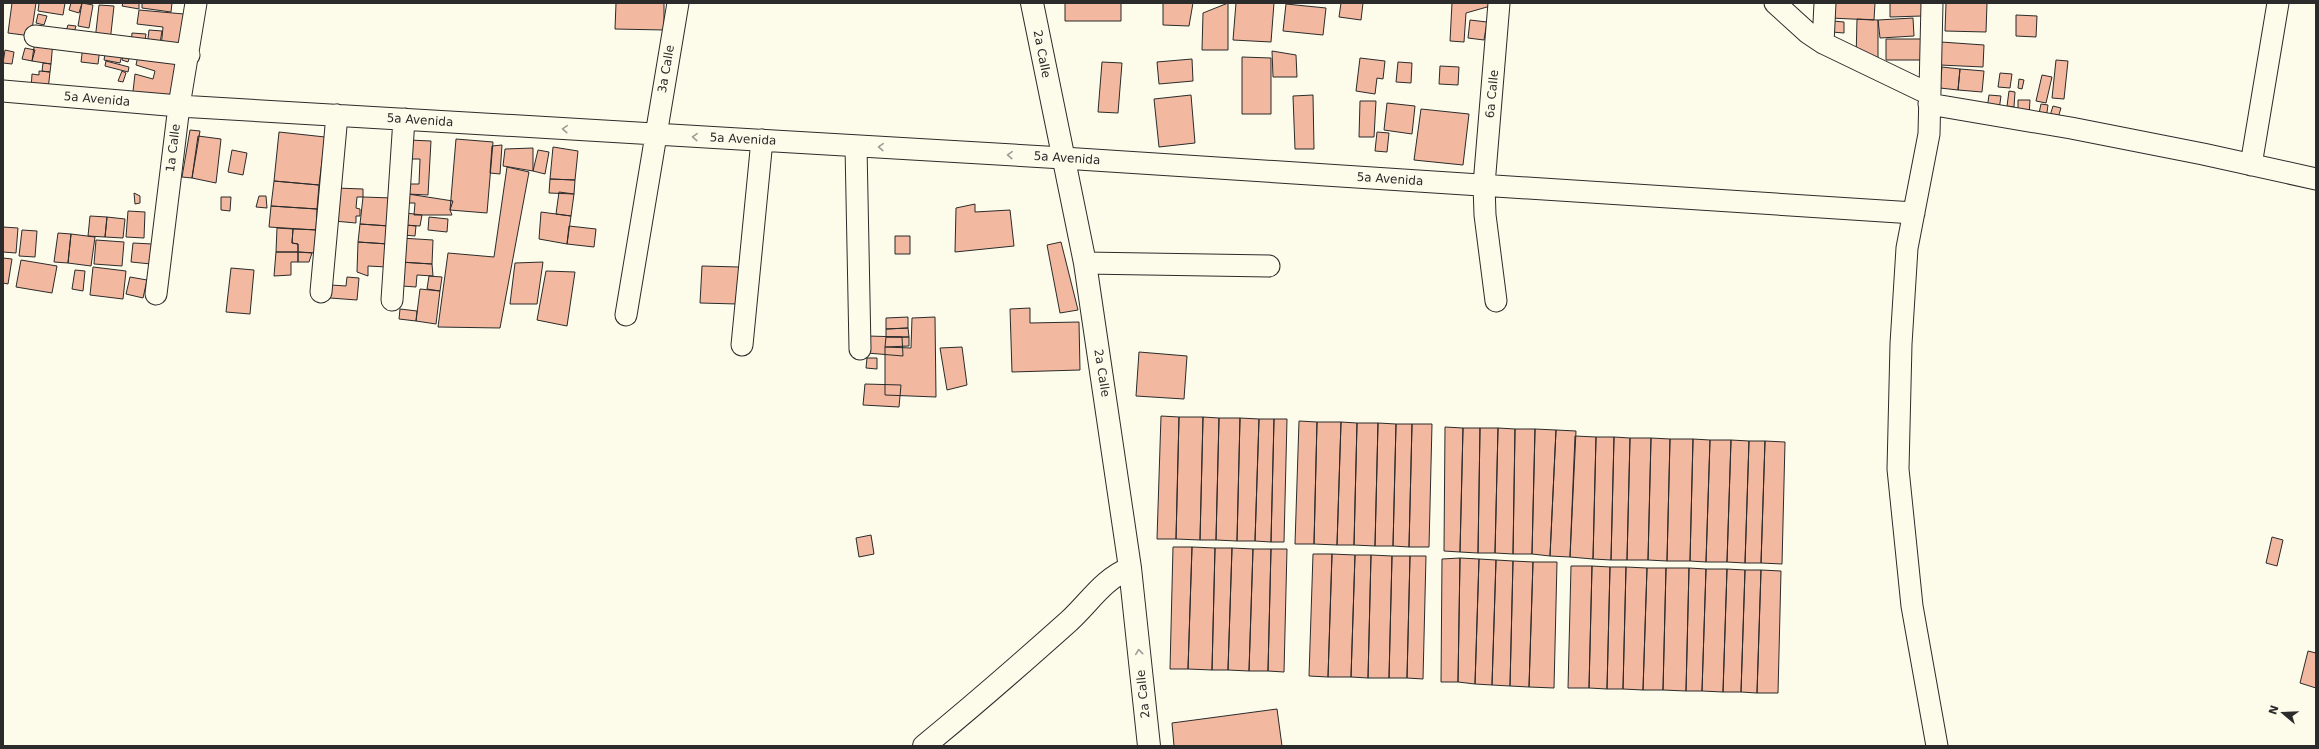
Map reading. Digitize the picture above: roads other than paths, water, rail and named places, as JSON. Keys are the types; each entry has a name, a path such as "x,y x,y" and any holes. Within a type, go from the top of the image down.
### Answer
{"main road":[{"name":"2a Calle","path":"1032,3 1085,263 1130,568 1149,746"},
{"path":"924,746 985,696 1064,625 1110,578 1130,568"}],"street":[{"name":"1a Calle","path":"156,294 179,106 189,55 196,3"},
{"name":"3a Calle","path":"626,315 678,3"},
{"name":"6a Calle","path":"1496,301 1485,215 1484,185 1499,3"},
{"path":"1775,3 1808,33 1824,43 1929,99 2316,179"},
{"path":"1824,43 1825,3"},
{"path":"1932,3 1929,134 1907,248 1901,336 1898,469 1912,606 1937,746"},
{"path":"2251,165 2278,3"},
{"path":"35,36 189,55"},
{"name":"5a Avenida","path":"3,91 179,106 1063,158 1914,213"},
{"path":"321,292 337,115"},
{"path":"392,300 404,119"},
{"path":"742,345 762,140"},
{"path":"856,146 860,349"},
{"path":"1085,263 1269,266"}]}
